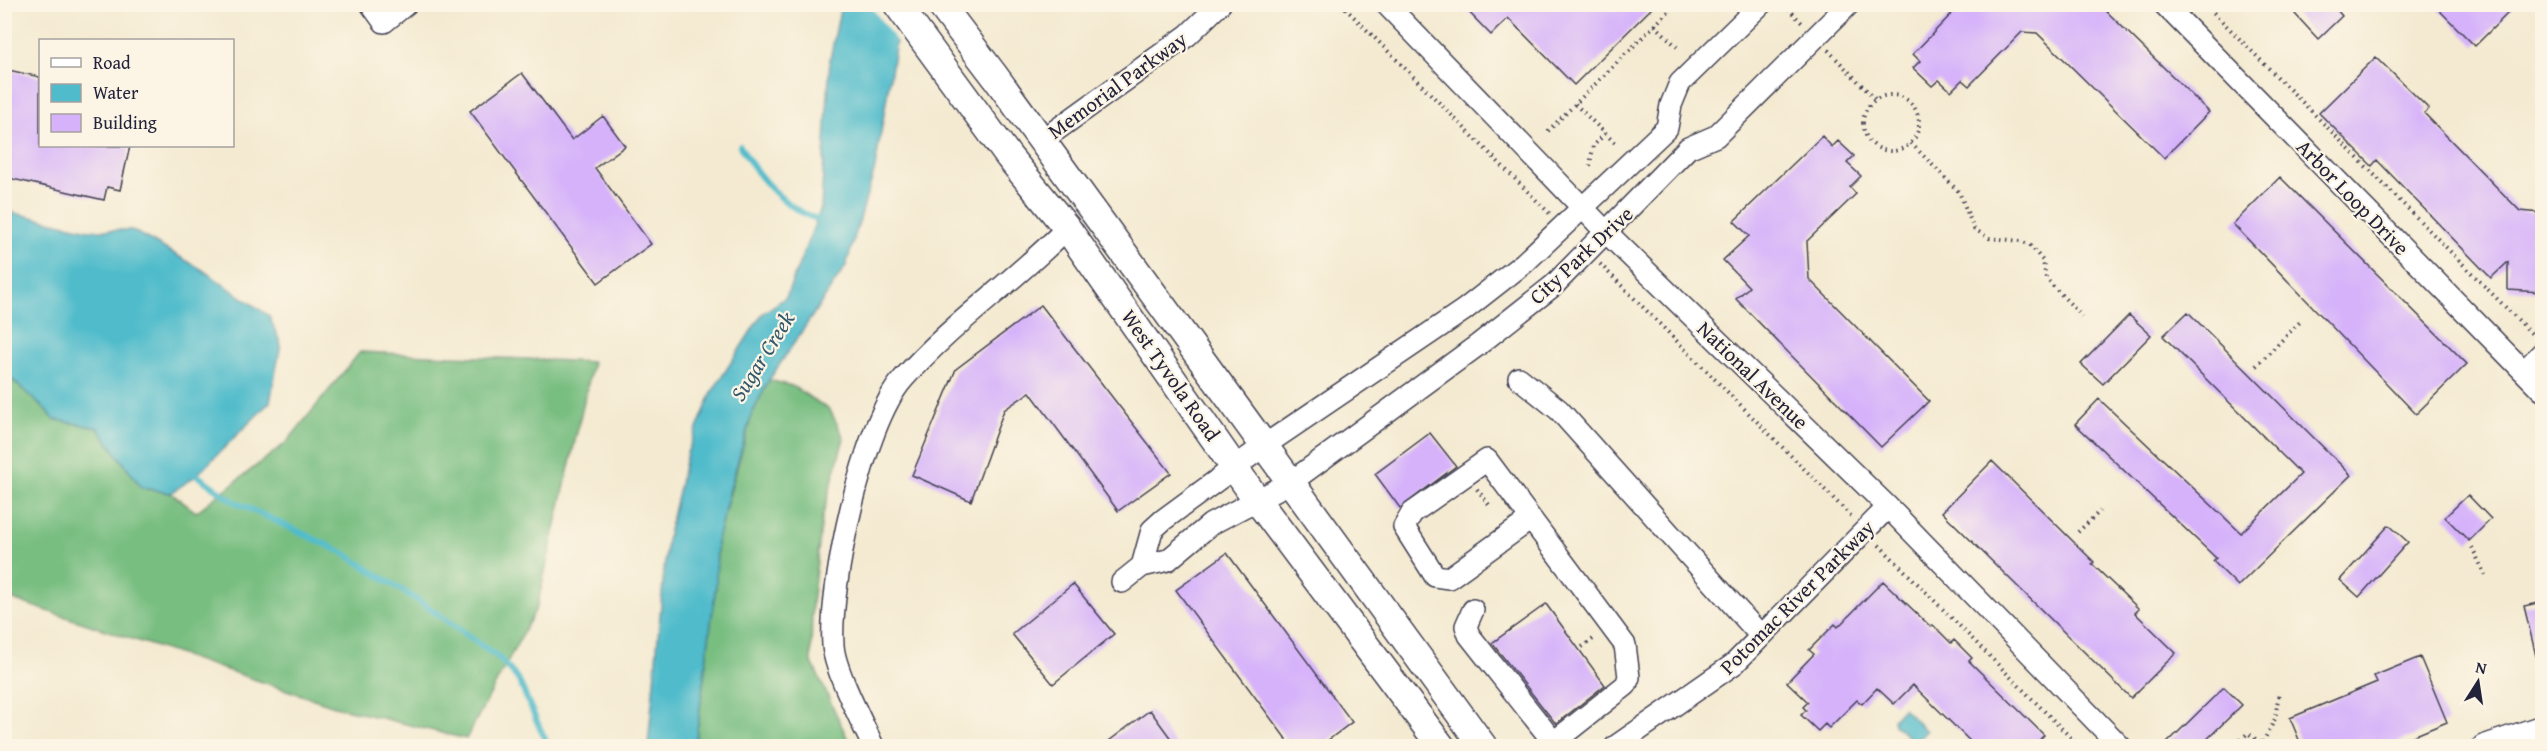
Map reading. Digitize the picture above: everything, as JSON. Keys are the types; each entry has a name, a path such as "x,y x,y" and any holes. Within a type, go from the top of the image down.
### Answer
{"main road":[{"name":"West Tyvola Road","path":"897,4 1009,157 1067,228 1257,500 1441,747"},
{"name":"West Tyvola Road","path":"945,11 1185,340 1265,445 1483,747"}],"street":[{"path":"371,4 384,22 406,4"},
{"name":"Memorial Parkway","path":"1041,141 1188,35 1220,4"},
{"name":"National Avenue","path":"1386,4 1607,233 1888,507 2120,747"},
{"name":"City Park Drive","path":"1761,4 1680,83 1671,105 1667,128 1524,263 1464,310 1265,445 1152,530 1142,566 1168,560 1211,524 1292,482 1478,345 1554,285 1688,148 1716,136 1848,4"},
{"name":"Arbor Loop Drive","path":"2164,4 2542,390"},
{"path":"873,747 846,686 832,646 837,584 849,519 872,436 901,381 973,309 1045,250 1067,228"},
{"path":"1464,310 1478,345"},
{"path":"2524,371 2539,345"},
{"path":"1519,378 1559,410 1761,636"},
{"path":"1473,610 1466,626 1470,635 1551,739 1559,738 1621,692 1629,677 1625,645 1487,460 1412,513 1406,520 1405,533 1435,576 1449,578 1531,519"},
{"name":"Potomac River Parkway","path":"1616,747 1734,664 1888,507"},
{"path":"1122,582 1142,566"},
{"path":"2483,747 2542,726"}],"path":[{"path":"1341,4 1547,211"},
{"path":"1548,131 1676,4"},
{"path":"1784,4 1809,30"},
{"path":"2205,4 2539,345"},
{"path":"1655,25 1677,47"},
{"path":"1823,45 1875,99"},
{"path":"1888,94 1897,95 1912,105 1919,123 1911,143 1896,150 1886,151 1869,141 1864,134 1863,117 1875,99 1888,94"},
{"path":"1575,104 1617,145"},
{"path":"1590,166 1593,146 1605,134"},
{"path":"1911,143 1959,192 1974,229 1989,238 2021,241 2030,246 2043,261 2046,278 2082,316"},
{"path":"1598,262 1856,522"},
{"path":"2256,366 2302,320"},
{"path":"2078,532 2100,511"},
{"path":"1874,540 2079,747"},
{"path":"2472,547 2485,575"},
{"path":"2232,740 2236,744 2248,733 2262,744 2275,719 2279,692"}],"green space":[{"path":"360,352 593,362 537,607 466,739 341,708 5,597 4,373 53,419 98,428 142,488 171,493 196,512 286,443"},
{"path":"769,380 792,386 830,410 844,438 822,518 812,604 811,660 851,746 695,746 716,585 717,539 752,414"}],"water":[{"name":"Sugar Creek","path":"841,5 902,5 875,168 846,266 769,380 752,414 717,540 716,585 695,746 648,746 667,539 687,453 712,392 762,314 786,297 821,208 830,59"},
{"path":"5,211 89,230 132,230 201,269 269,316 281,344 270,402 197,475 171,493 142,488 98,428 53,419 5,373"},
{"path":"1903,708 1926,731 1915,743 1894,724 1893,719"}],"pier":[{"path":"905,4 899,45 870,5"}],"building":[{"path":"1461,4 1656,4 1574,85 1508,18 1491,35"},
{"path":"1961,4 2099,4 2209,112 2164,158 2037,33 2022,32 1969,86 1962,80 1951,91 1939,80 1932,86 1913,68 1920,61 1913,54"},
{"path":"2306,4 2332,4 2342,16 2318,39 2295,14"},
{"path":"2433,4 2517,4 2475,46"},
{"path":"2376,57 2429,109 2424,113 2520,211 2542,213 2542,292 2508,290 2508,262 2491,278 2377,160 2372,166 2319,113"},
{"path":"4,69 39,77 39,147 130,147 120,190 107,187 104,200 4,177"},
{"path":"522,73 572,140 603,116 625,146 595,168 651,244 598,283 470,111"},
{"path":"1822,136 1832,147 1838,141 1854,156 1847,163 1861,176 1850,187 1856,194 1807,241 1809,279 1929,401 1881,447 1736,299 1749,287 1723,260 1749,236 1734,221"},
{"path":"2280,177 2467,364 2416,414 2233,224"},
{"path":"1041,305 1171,473 1118,511 1030,392 1004,410 971,501 912,475 956,369"},
{"path":"2188,312 2351,475 2238,586 2213,561 2216,558 2075,424 2099,399 2241,533 2301,474 2163,336"},
{"path":"2129,315 2151,335 2103,384 2081,364"},
{"path":"1430,433 1456,466 1400,508 1375,474"},
{"path":"1992,461 2094,562 2092,564 2139,609 2135,613 2176,653 2131,698 1942,512"},
{"path":"2468,495 2491,519 2469,541 2445,517"},
{"path":"2389,525 2408,542 2359,597 2340,580"},
{"path":"1227,553 1352,722 1319,747 1292,747 1176,590"},
{"path":"1883,581 1931,627 1933,625 1951,643 1954,640 1972,658 1969,661 2044,735 2033,747 1976,747 1913,685 1894,704 1877,688 1862,704 1857,700 1829,728 1825,724 1818,731 1801,715 1806,710 1803,707 1808,702 1787,682 1814,654 1809,650 1835,624 1838,627"},
{"path":"1073,584 1114,634 1053,684 1012,634"},
{"path":"2542,602 2542,656 2536,656 2524,606"},
{"path":"1546,604 1605,685 1556,724 1492,643"},
{"path":"2420,657 2447,722 2387,747 2302,747 2290,718 2377,682 2374,676"},
{"path":"2224,687 2242,705 2199,747 2163,747"},
{"path":"1150,710 1177,747 1101,747"}],"waterway":[{"path":"740,146 764,181 774,191 796,209 821,220"},
{"path":"191,471 233,501 342,552 422,603 499,658 518,679 548,746"}]}
